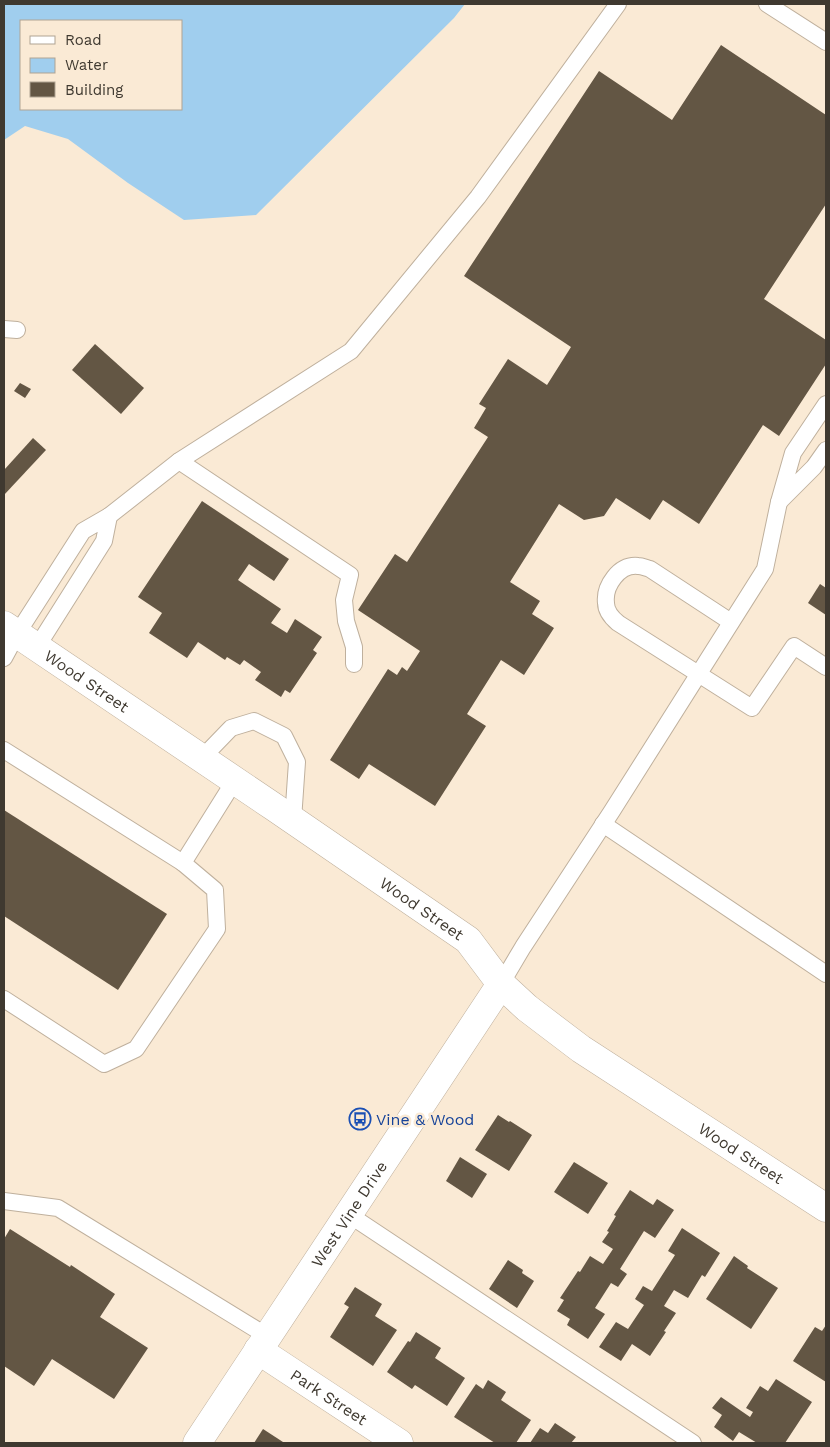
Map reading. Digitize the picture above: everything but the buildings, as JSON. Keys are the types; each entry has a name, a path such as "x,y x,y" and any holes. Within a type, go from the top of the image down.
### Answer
{"street":[{"name":"Wood Street","path":"19,635 468,940 501,984 528,1008 581,1049 826,1208"},
{"name":"West Vine Drive","path":"197,1443 501,984"},
{"name":"Park Street","path":"262,1343 399,1443"}],"lane":[{"path":"4,658 83,531 109,516 179,461 351,351 478,197 618,4"},
{"path":"766,4 826,42"},
{"path":"501,984 765,569 779,502 793,453 826,404"},
{"path":"779,502 814,467 826,450"},
{"path":"179,461 350,575 344,600 346,621 354,647 354,664"},
{"path":"19,635 104,541 109,516"},
{"path":"731,622 650,569 637,566 624,570 614,577 607,589 606,605 610,616 618,623 752,708 794,646 826,667"},
{"path":"202,758 231,728 254,722 284,736 297,762 293,820"},
{"path":"4,750 183,863 215,890 217,929 136,1049 104,1064 4,999"},
{"path":"183,863 234,780"},
{"path":"603,824 826,974"},
{"path":"4,1201 58,1208 262,1343"},
{"path":"348,1214 693,1443"}],"water":[{"path":"4,4 465,4 454,18 256,215 184,220 128,183 68,139 25,126 4,140"}],"place":[{"name":"Vine & Wood","path":"360,1119"}]}
